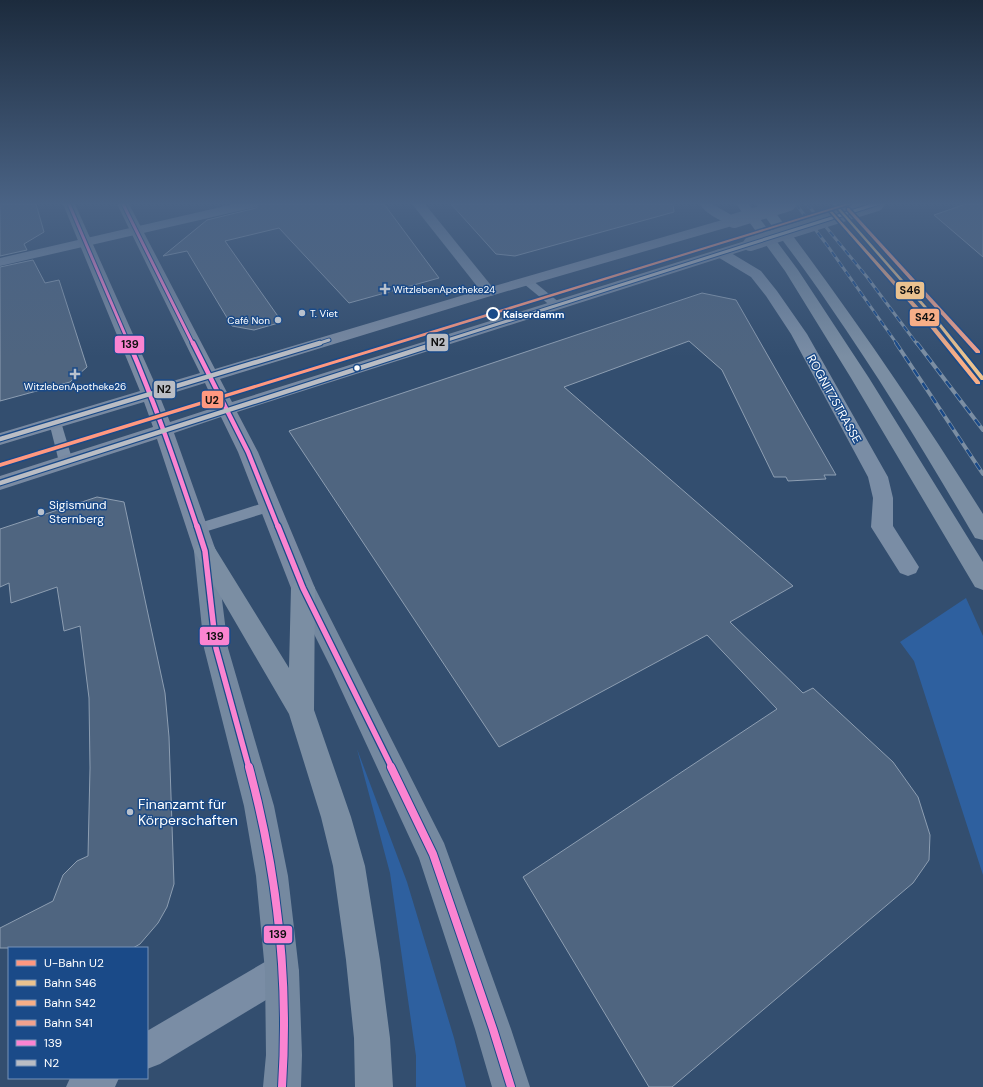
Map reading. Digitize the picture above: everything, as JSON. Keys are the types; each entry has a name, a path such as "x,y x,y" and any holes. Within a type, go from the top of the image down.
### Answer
{"highway":[{"path":"779,255 795,276 860,378 983,580"},
{"path":"800,255 868,350 930,445 983,532"},
{"path":"202,540 301,710 336,817 350,866 372,1038 374,1087"},
{"path":"301,710 302,588"}],"main road":[{"path":"90,255 144,378 202,540 216,648 259,806 272,876 282,971 284,1055 282,1087"},
{"path":"149,255 248,452 302,588 344,669 434,854 491,1022 511,1087"},
{"path":"0,439 490,292 620,255"},
{"path":"0,483 716,255"}],"street":[{"path":"0,262 33,255"},
{"path":"460,255 490,292"},
{"name":"ROGNITZSTRASSE","path":"724,255 756,274 772,294 799,334 878,477 883,498 882,527 908,567"},
{"path":"148,1050 282,971"},
{"path":"85,1087 98,1079"}],"lane":[{"path":"528,282 556,305"},
{"path":"55,422 66,462"},
{"path":"202,540 270,506"}],"shaded area":[{"path":"966,598 983,636 983,875 914,661 900,642"},
{"path":"357,749 407,882 454,1038 466,1087 416,1087 416,1056 390,873"}],"building":[{"path":"189,255 235,255 282,322 254,330 232,326"},
{"path":"304,255 422,255 439,278 349,303"},
{"path":"503,255 520,255 515,256"},
{"path":"33,260 45,283 59,280 87,367 70,382 0,401 0,267"},
{"path":"702,293 736,300 836,475 824,475 826,479 788,481 786,477 774,477 722,370 689,341 564,387 793,586 730,622 803,693 813,688 893,762 918,797 930,835 929,860 913,883 672,1087 649,1087 523,877 777,709 707,635 499,747 289,431"},
{"name":"Finanzamt für Körperschaften","path":"97,497 124,502 165,693 169,737 174,884 167,907 158,923 140,944 135,947 0,948 0,928 53,901 63,875 77,861 88,856 90,768 89,698 80,626 64,631 57,587 11,603 9,583 0,587 0,529"}],"railway":[{"path":"834,255 897,344"},
{"path":"849,255 917,344"},
{"path":"896,343 983,474"},
{"path":"917,343 983,430"}],"metro line":[{"name":"U2","path":"0,465 685,255"}],"rail line":[{"name":"S42","path":"869,255 927,320 978,383"},
{"name":"S46","path":"879,255 932,315 983,379"},
{"name":"S41","path":"890,255 978,352"}],"transit line":[{"name":"139","path":"91,255 144,378 175,461 205,551 216,648 259,806 272,876 282,971 284,1055 282,1087"},
{"name":"139","path":"149,255 248,452 303,588 344,669 433,854 493,1029 511,1087"},
{"name":"N2","path":"0,483 716,255"},
{"name":"N2","path":"0,439 329,340"}],"place":[{"name":"WitzlebenApotheke24","path":"385,289"},
{"name":"T. Viet","path":"302,313"},
{"name":"Kaiserdamm","path":"493,314"},
{"name":"Café Non","path":"278,320"},
{"name":"WitzlebenApotheke26","path":"75,374"},
{"name":"Sigismund Sternberg","path":"41,512"},
{"name":"Finanzamt für Körperschaften","path":"130,812"}]}
